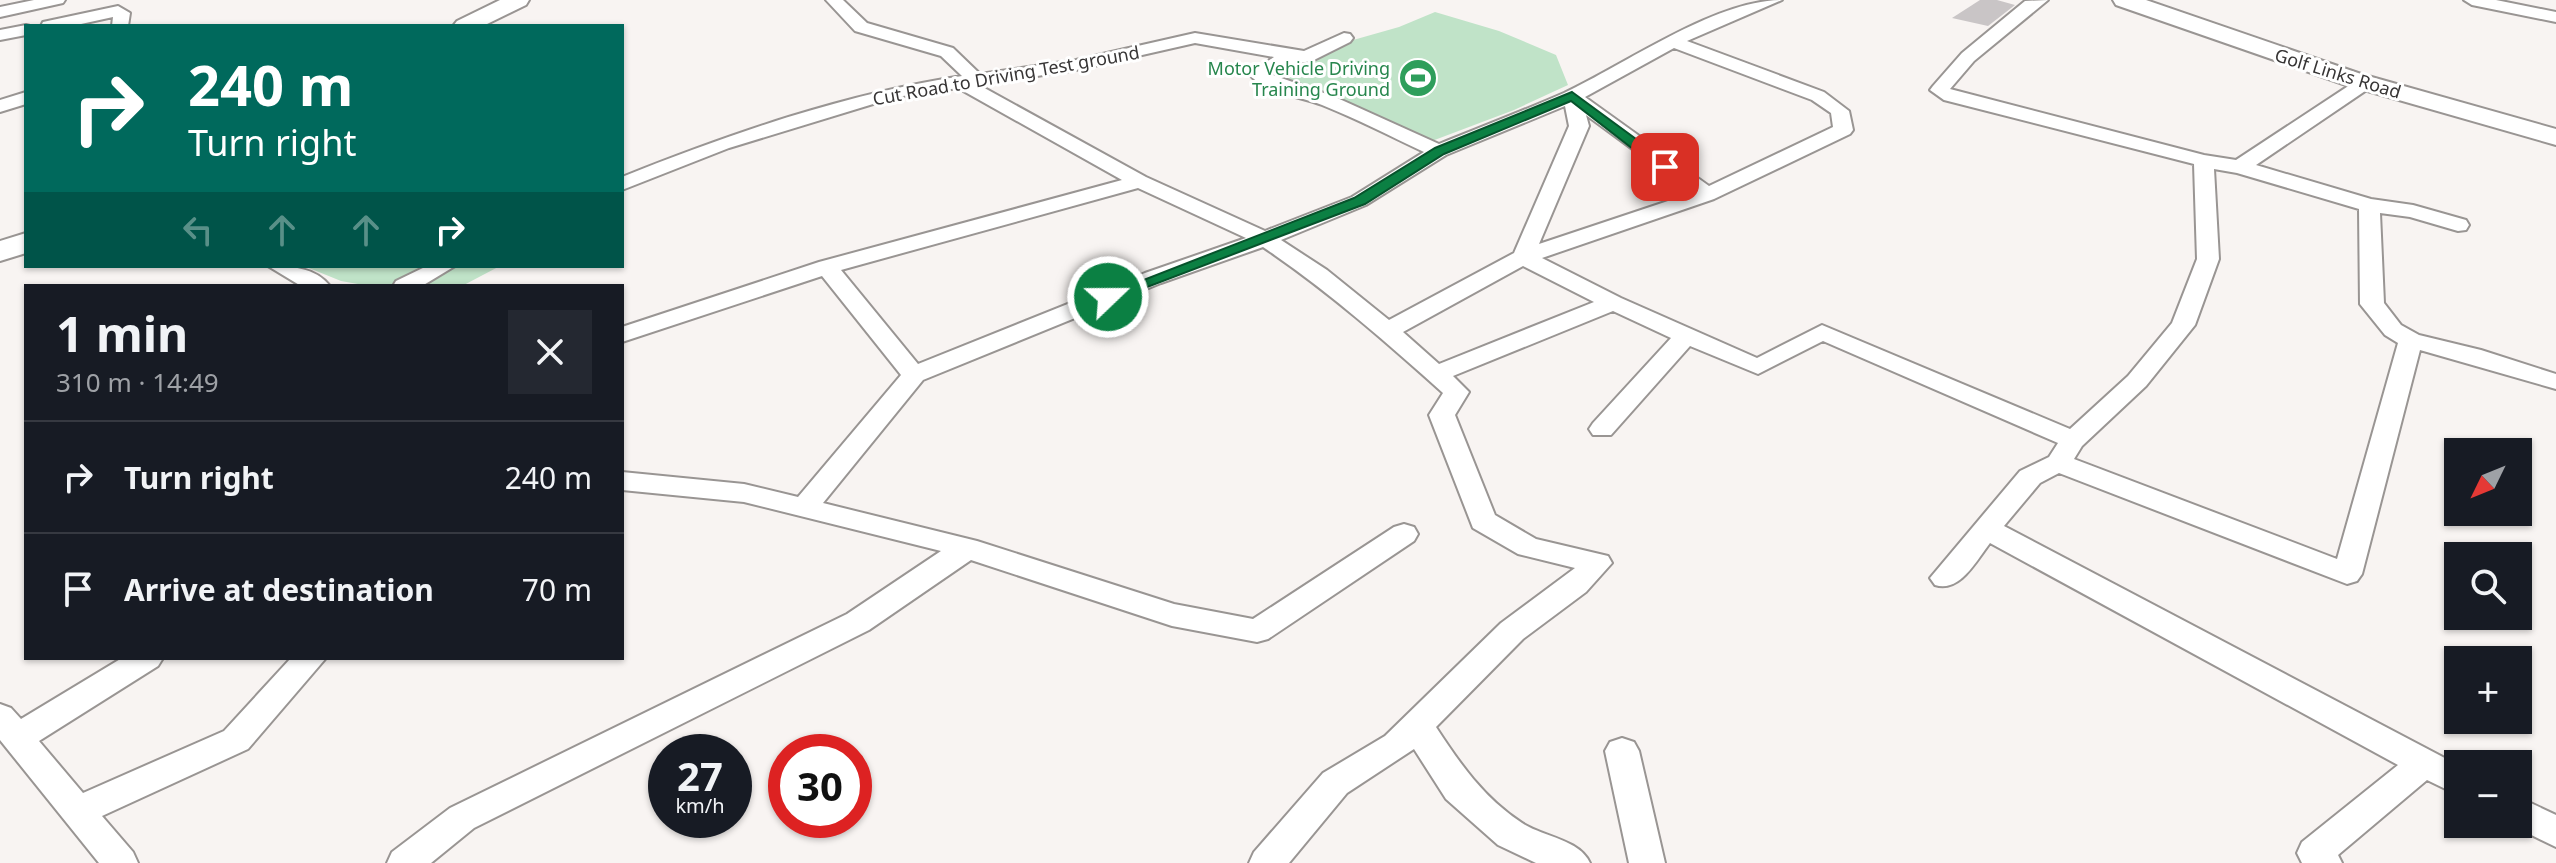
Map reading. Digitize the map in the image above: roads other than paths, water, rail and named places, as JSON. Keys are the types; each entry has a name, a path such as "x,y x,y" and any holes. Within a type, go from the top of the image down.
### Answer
{"main road":[{"path":"477,24 518,0"},
{"name":"Golf Links Road","path":"2124,0 2365,83 2556,137"},
{"path":"0,252 24,243"}],"street":[{"path":"0,12 57,0"},
{"path":"834,0 861,27 947,52 968,81 1139,181 1265,239 1319,275 1456,392 1442,415 1483,521 1528,547 1598,563 1576,585 1512,631 1397,745 1335,783 1267,863"},
{"path":"804,508 914,375 1135,285 1265,239 1359,201 1439,151 1572,96 1673,42 1774,0"},
{"path":"2040,0 2031,4 1968,57 1939,90 1950,96 2204,161 2240,167 2369,205 2413,211 2458,225"},
{"path":"2472,0 2556,17"},
{"path":"58,24 118,11 122,13 120,24"},
{"path":"0,35 24,30"},
{"name":"Cut Road to Driving Test ground","path":"624,183 722,144 894,92 1076,65 1195,38 1306,57"},
{"path":"1344,38 1306,57 1274,62 1258,74 1272,83 1328,101 1439,151"},
{"path":"1387,331 1523,257 1707,195 1843,130 1840,111 1818,96 1673,42"},
{"path":"2240,167 2365,83"},
{"path":"1572,96 1707,195"},
{"path":"1523,257 1579,126 1572,96"},
{"path":"0,106 24,99"},
{"path":"1945,578 2030,477 2066,452 2137,381 2183,325 2208,259 2204,161"},
{"path":"624,334 827,267 1084,199 1139,181"},
{"path":"2369,205 2372,304 2393,330 2411,340 2472,355 2556,382"},
{"path":"1523,257 1613,303 1758,367 1822,332 2066,452 2347,574 2411,340"},
{"path":"827,267 914,375"},
{"path":"283,268 315,284"},
{"path":"408,284 440,268"},
{"path":"1437,374 1613,303"},
{"path":"1602,429 1686,336"},
{"path":"624,481 744,493 967,548 1172,615 1257,631 1404,534"},
{"path":"1987,529 2444,774"},
{"path":"405,863 462,818 858,622 967,548"},
{"path":"120,863 9,727 143,660"},
{"path":"78,811 236,740 308,660"},
{"path":"1417,725 1458,789 1510,834 1572,863"},
{"path":"1622,751 1647,863"},
{"path":"2324,863 2315,853 2424,763"},
{"path":"2532,819 2556,832"}],"place":[{"name":"Motor Vehicle Driving Training Ground","path":"1418,78"}]}
